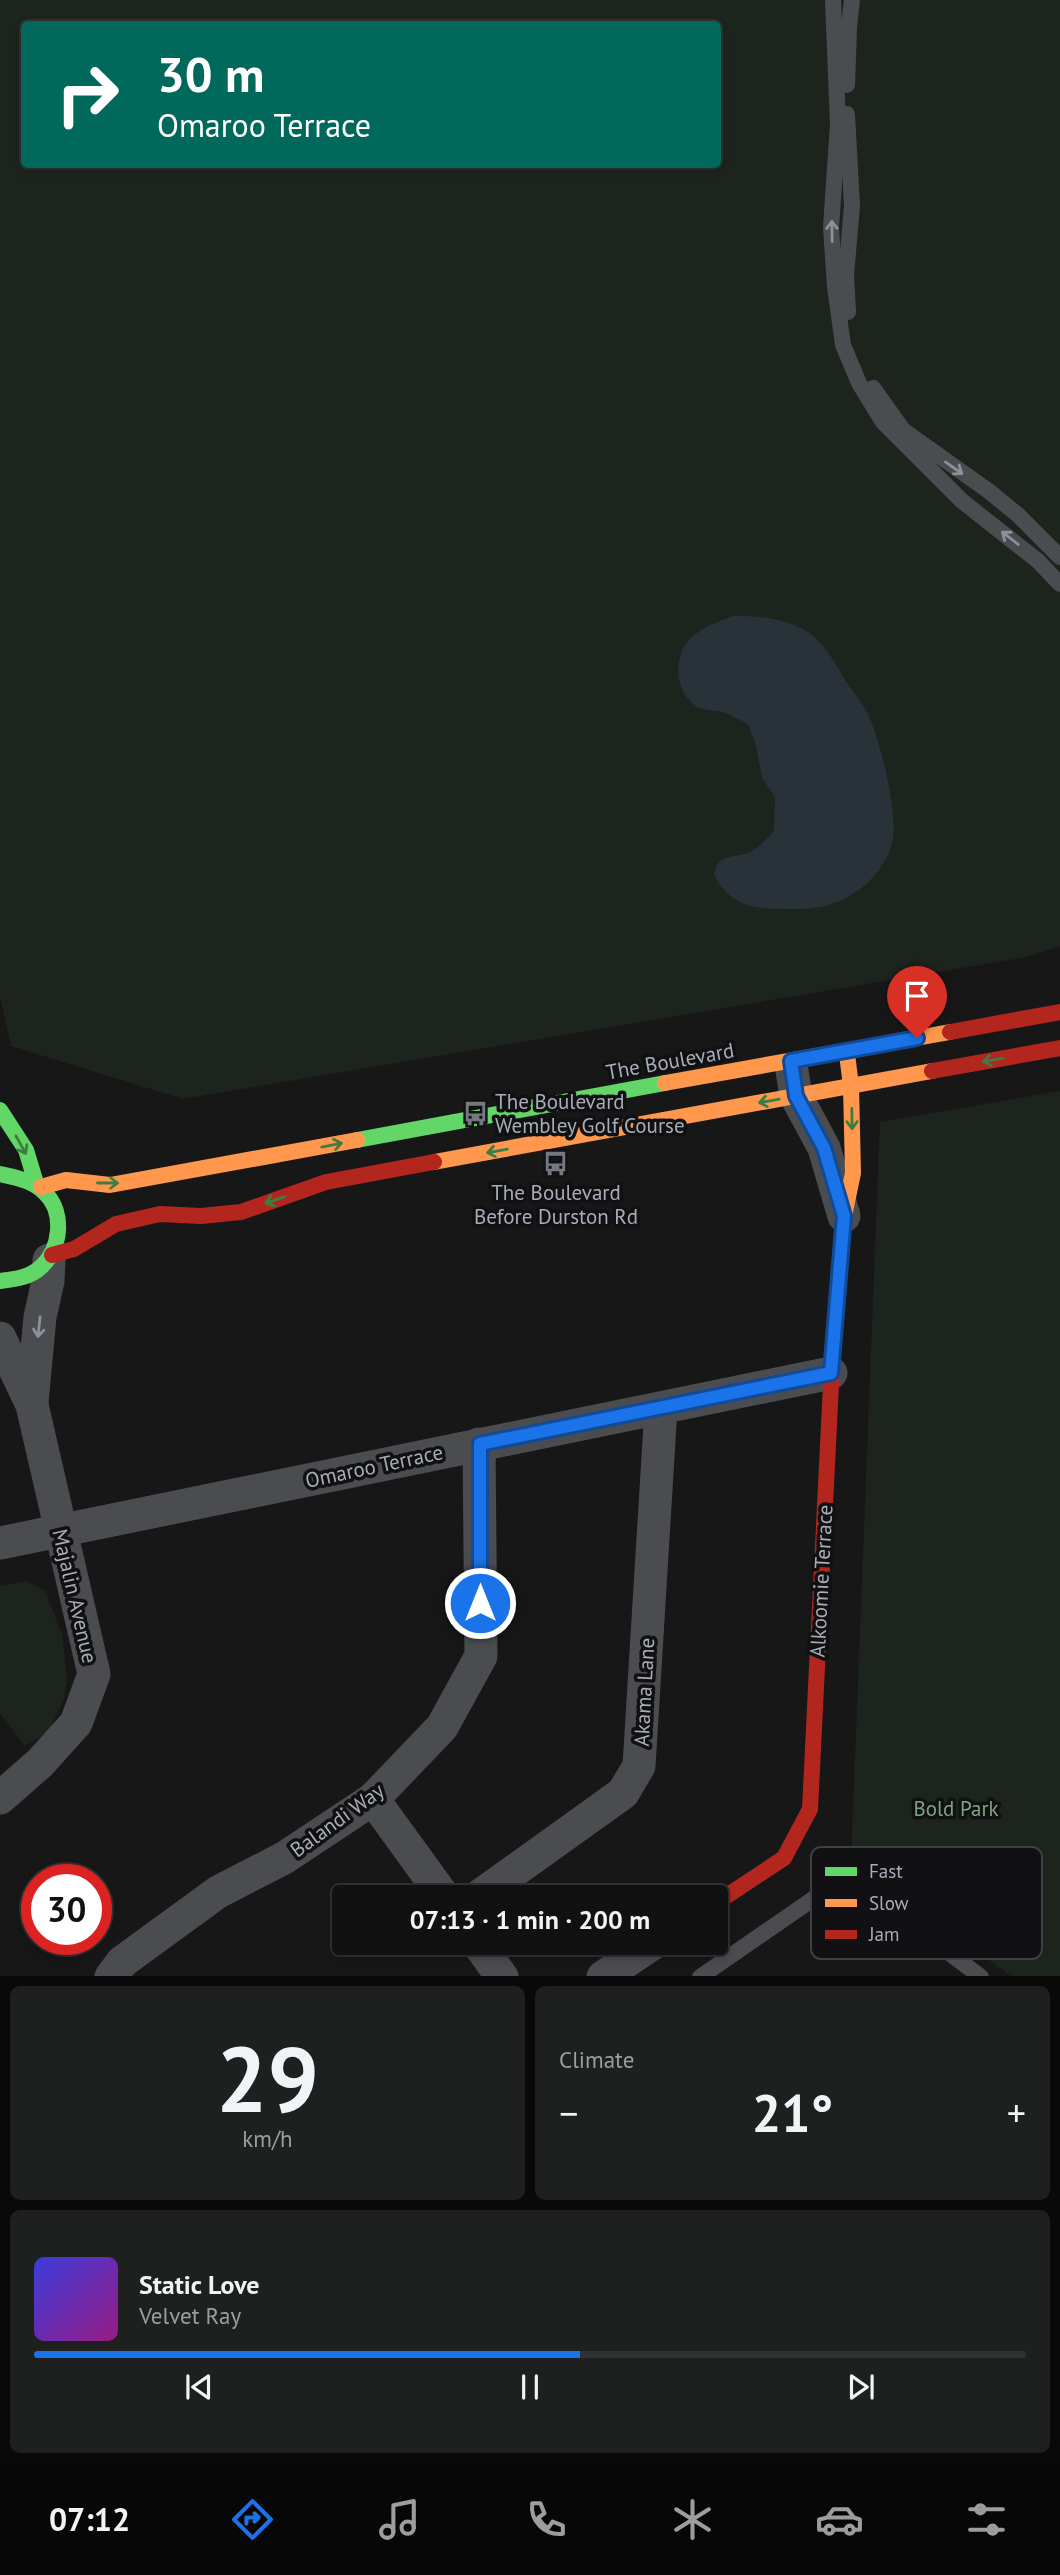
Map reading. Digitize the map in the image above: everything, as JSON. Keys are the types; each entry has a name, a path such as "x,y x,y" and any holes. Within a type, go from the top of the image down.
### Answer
{"main road":[{"name":"The Boulevard","path":"0,1174 18,1176 38,1185 66,1180 110,1185 1060,1012"},
{"path":"0,1281 29,1277 50,1257 74,1248 116,1224 160,1214 201,1216 241,1212 326,1182 1060,1048"},
{"name":"Alkoomie Terrace","path":"728,1895 784,1858 810,1810 831,1373 844,1216 853,1173 851,1086 847,1051"},
{"path":"0,1110 26,1150 38,1185 53,1201 59,1219 58,1237 50,1257"}],"street":[{"name":"Alkoomie Terrace","path":"791,1061 796,1096 824,1148 844,1216"},
{"name":"Majalin Avenue","path":"32,1405 40,1317 50,1257"},
{"name":"Majalin Avenue","path":"0,1338 32,1405 94,1674 76,1723 40,1763 0,1798"},
{"name":"Omaroo Terrace","path":"0,1543 831,1373"},
{"name":"Akama Lane","path":"495,1885 623,1793 639,1766 661,1408"},
{"name":"Balandi Way","path":"111,1976 122,1962 218,1892 284,1858 373,1799 442,1727 481,1656 480,1444"},
{"path":"373,1799 435,1885"},
{"path":"487,1955 502,1976"},
{"path":"603,1976 635,1955"}],"lane":[{"path":"832,0 838,124 831,227 843,345 859,383 883,422 962,501 1038,561 1060,584"},
{"path":"852,0 847,106 852,205 846,275 849,334 869,383 903,430 990,492 1018,515 1060,557"},
{"path":"700,1976 811,1900"},
{"path":"958,1959 981,1976"}],"green space":[{"path":"0,0 1060,0 1060,946 1027,957 183,1099 11,1046 0,997"},
{"name":"Bold Park","path":"1060,1091 1060,1976 1011,1976 987,1959 1042,1959 1042,1847 852,1847 880,1122"},
{"path":"27,1581 45,1591 62,1634 67,1680 64,1698 49,1732 25,1746 0,1713 0,1586"}],"shaded area":[{"path":"733,616 782,621 815,637 863,705 874,731 891,798 894,831 892,843 883,864 869,881 852,895 831,904 799,909 768,909 749,905 725,891 714,874 716,867 724,859 753,850 774,831 775,797 762,778 756,745 748,724 723,712 696,706 684,692 678,674 680,656 690,639 705,628"}],"traffic: fast":[{"path":"357,1140 665,1083"},
{"path":"0,1110 26,1150 36,1183"},
{"path":"0,1174 30,1182 40,1189 51,1201 58,1220 53,1251 41,1267 27,1276 0,1281"}],"traffic: slow":[{"path":"665,1083 950,1032"},
{"path":"832,1364 844,1216 853,1173 851,1086 847,1054"},
{"path":"434,1162 932,1071"},
{"path":"41,1187 66,1180 110,1185 357,1140"}],"traffic: jam":[{"path":"950,1032 1060,1012"},
{"path":"932,1071 1060,1048"},
{"path":"52,1255 74,1249 116,1224 160,1214 201,1216 241,1212 326,1182 434,1162"},
{"path":"728,1895 784,1858 810,1809 832,1364"}],"place":[{"name":"The Boulevard Wembley Golf Course","path":"475,1113"},
{"name":"The Boulevard Before Durston Rd","path":"556,1163"}],"route":[{"path":"480,1603 480,1444 831,1373 844,1216 824,1148 796,1096 791,1061 917,1038"}]}
